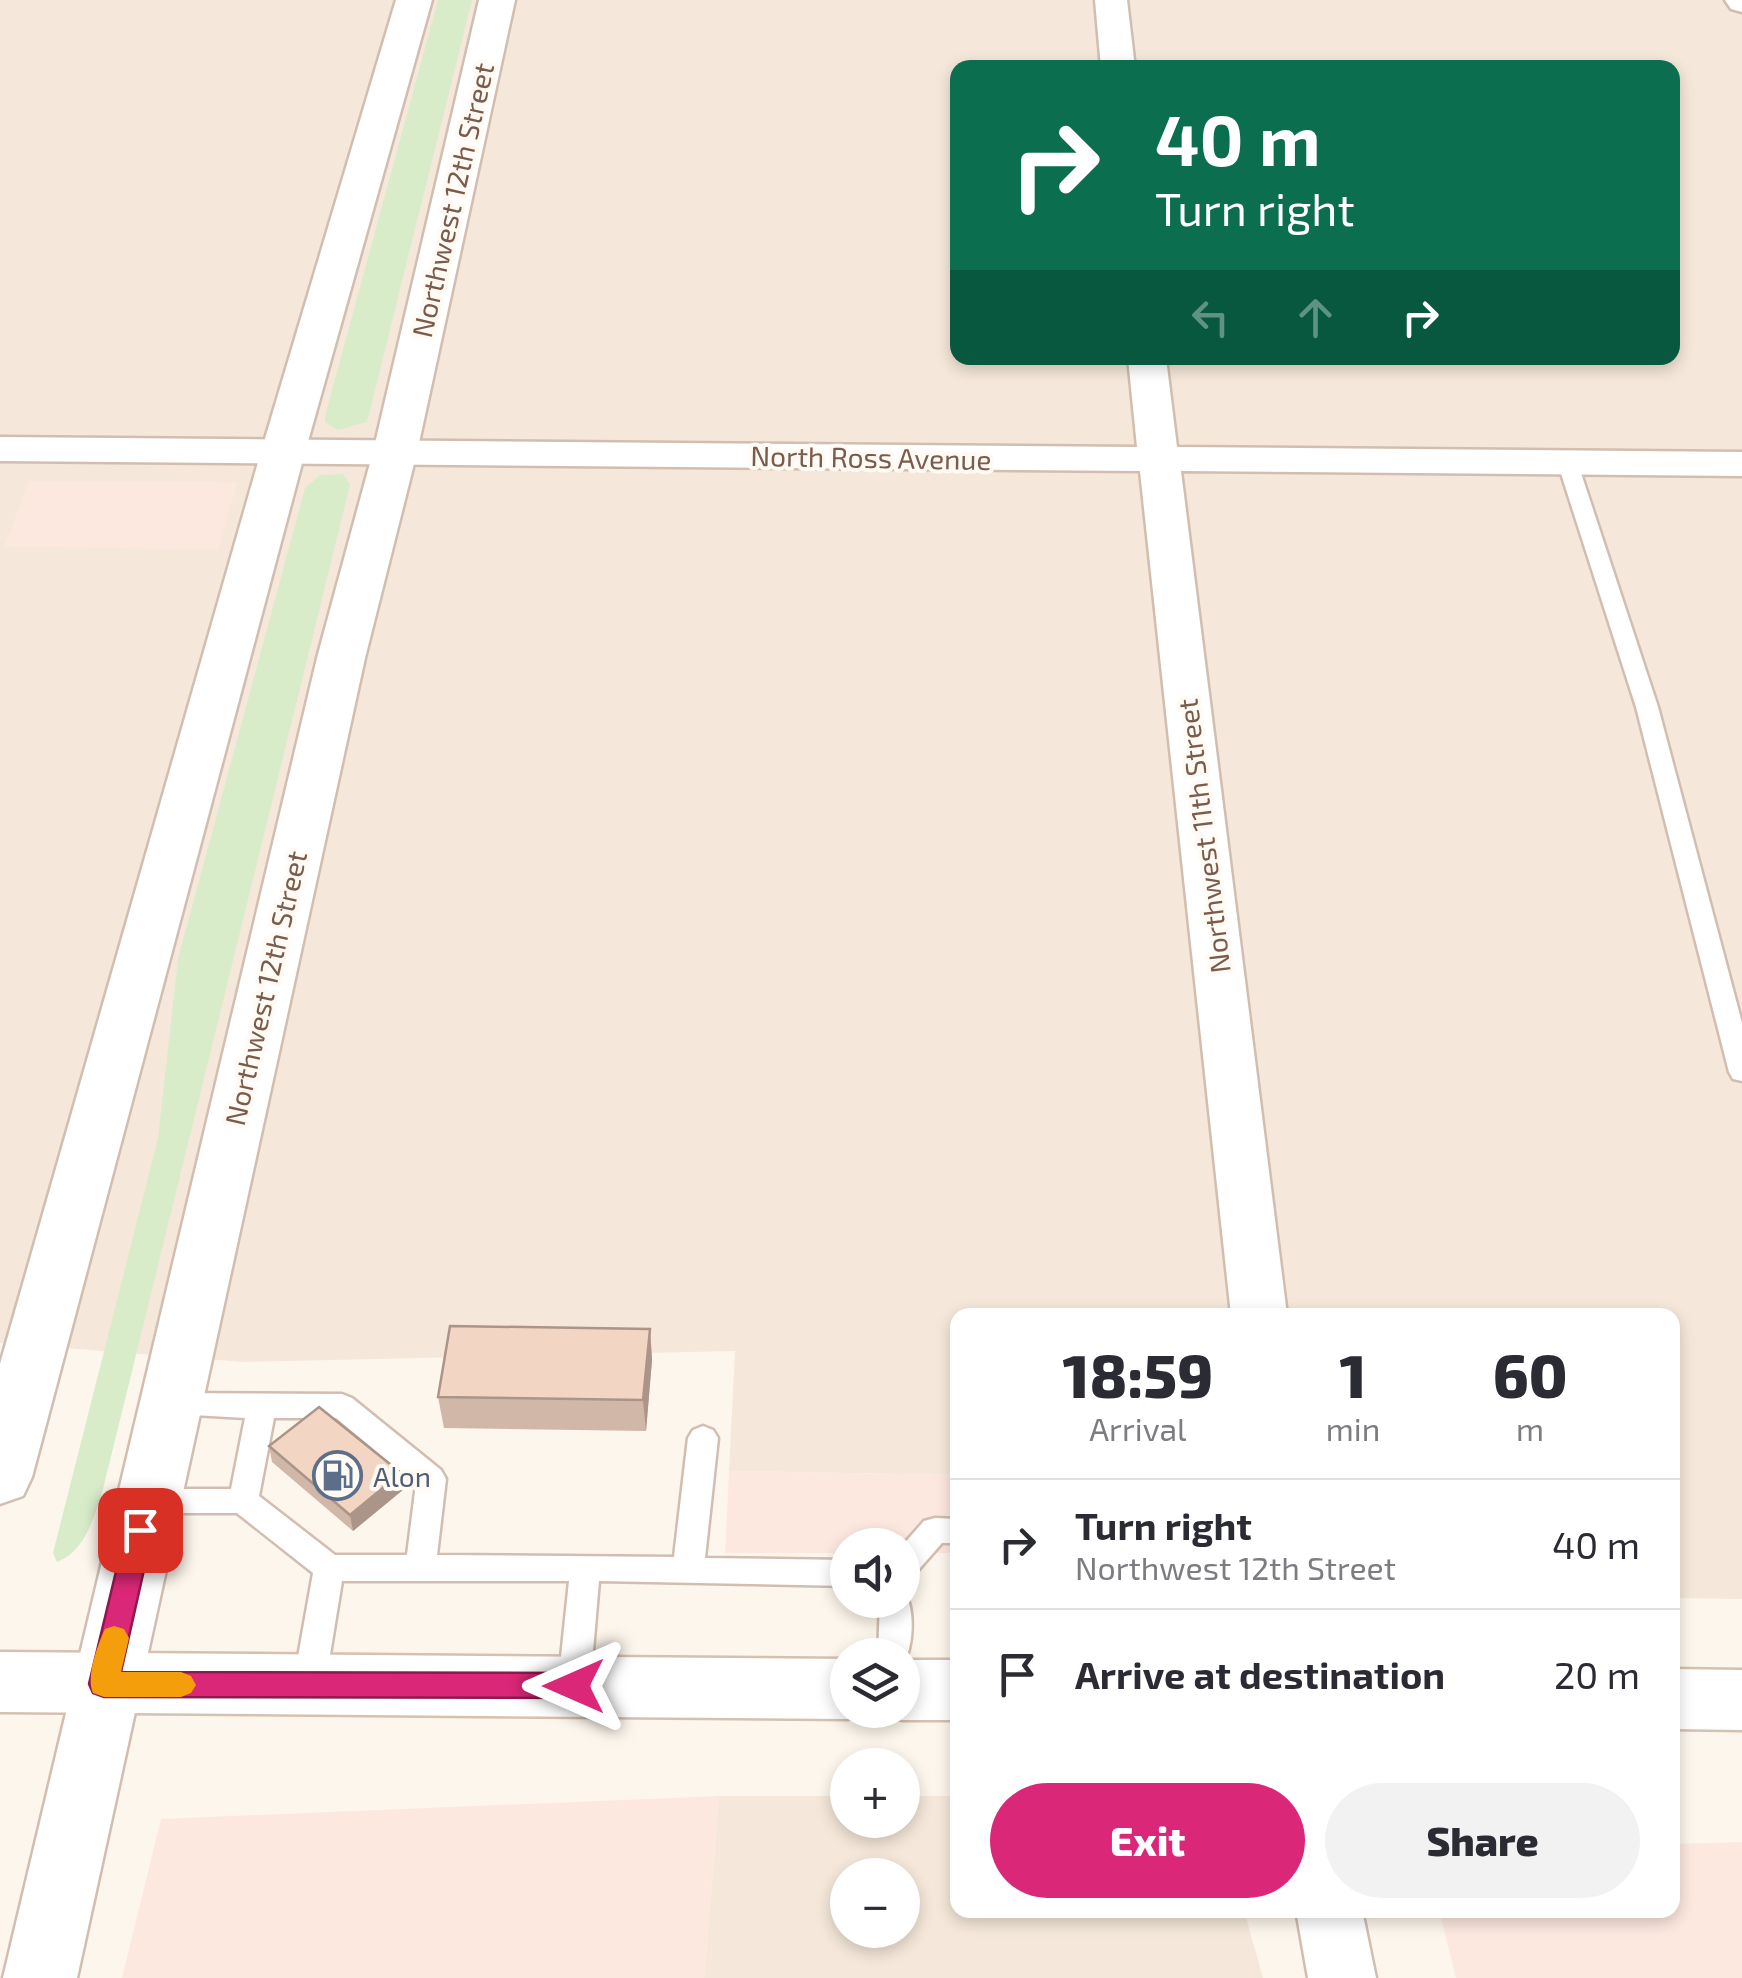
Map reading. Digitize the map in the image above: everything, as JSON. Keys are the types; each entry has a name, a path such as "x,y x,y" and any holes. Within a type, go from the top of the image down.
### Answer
{"street":[{"path":"0,1477 283,452 414,0"},
{"name":"Northwest 12th Street","path":"40,1978 341,658 396,452 496,0"},
{"path":"1111,0 1117,60"},
{"name":"Northwest 11th Street","path":"1149,365 1258,1308"},
{"name":"North Ross Avenue","path":"0,449 1742,464"},
{"path":"0,1682 830,1689"},
{"path":"920,1690 950,1690"},
{"path":"1680,1699 1742,1700"},
{"path":"1331,1918 1342,1978"}],"lane":[{"path":"1566,461 1646,707 1742,1072"},
{"path":"168,1406 342,1406 431,1479 421,1567"},
{"path":"242,1501 262,1407"},
{"path":"688,1570 703,1438"},
{"path":"146,1501 242,1501 329,1568 830,1573"},
{"path":"920,1546 935,1530 950,1531"},
{"path":"309,1685 329,1568"},
{"path":"574,1686 585,1568"}],"shaded area":[{"path":"0,0 1742,0 1742,1599 1680,1598 1680,1308 950,1308 950,1475 729,1471 735,1351 244,1362 0,1343"},
{"path":"29,481 237,482 218,550 5,546"},
{"path":"729,1471 950,1475 950,1553 920,1553 920,1528 830,1528 830,1553 725,1553"},
{"path":"719,1796 830,1796 830,1838 920,1838 920,1796 950,1796 950,1918 1246,1918 1263,1978 704,1978"},
{"path":"719,1796 704,1978 122,1978 161,1819"},
{"path":"1742,1842 1742,1978 1456,1978 1441,1918 1680,1918 1680,1844"}],"green space":[{"path":"438,0 472,0 367,422 338,430 325,422 325,416"},
{"path":"343,474 350,485 103,1489 82,1541 57,1562 53,1553 158,1138 178,959 305,488 320,475"}],"building":[{"path":"450,1326 650,1329 643,1400 438,1397"},
{"name":"Alon","path":"319,1407 401,1473 350,1515 269,1446"}],"slow traffic":[{"path":"114,1638 104,1684 181,1685"}],"place":[{"name":"Alon","path":"338,1476"}],"route":[{"path":"140,1530 104,1684 574,1686"}]}
